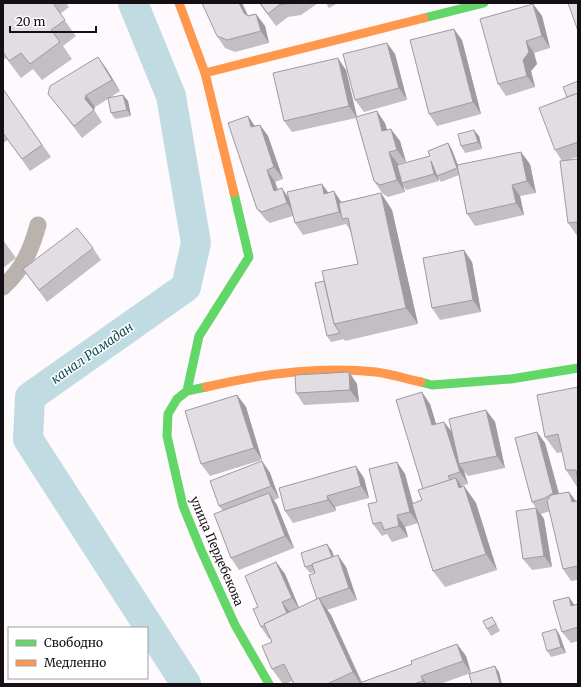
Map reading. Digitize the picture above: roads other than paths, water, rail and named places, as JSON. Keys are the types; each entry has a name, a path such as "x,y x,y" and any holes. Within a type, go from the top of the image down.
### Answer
{"street":[{"path":"179,3 205,73 249,257 200,336 187,391 243,378 320,370 377,372 432,385 511,379 578,368"},
{"path":"205,73 484,3"},
{"name":"улица Пердебекова","path":"187,391 177,399 168,414 167,436 183,506 200,550 235,625 269,684"}],"lane":[{"path":"3,287 12,279 31,250 38,225"}],"waterway":[{"name":"канал Рамадан","path":"133,3 171,96 196,243 186,287 30,397 28,439 186,684"}]}
